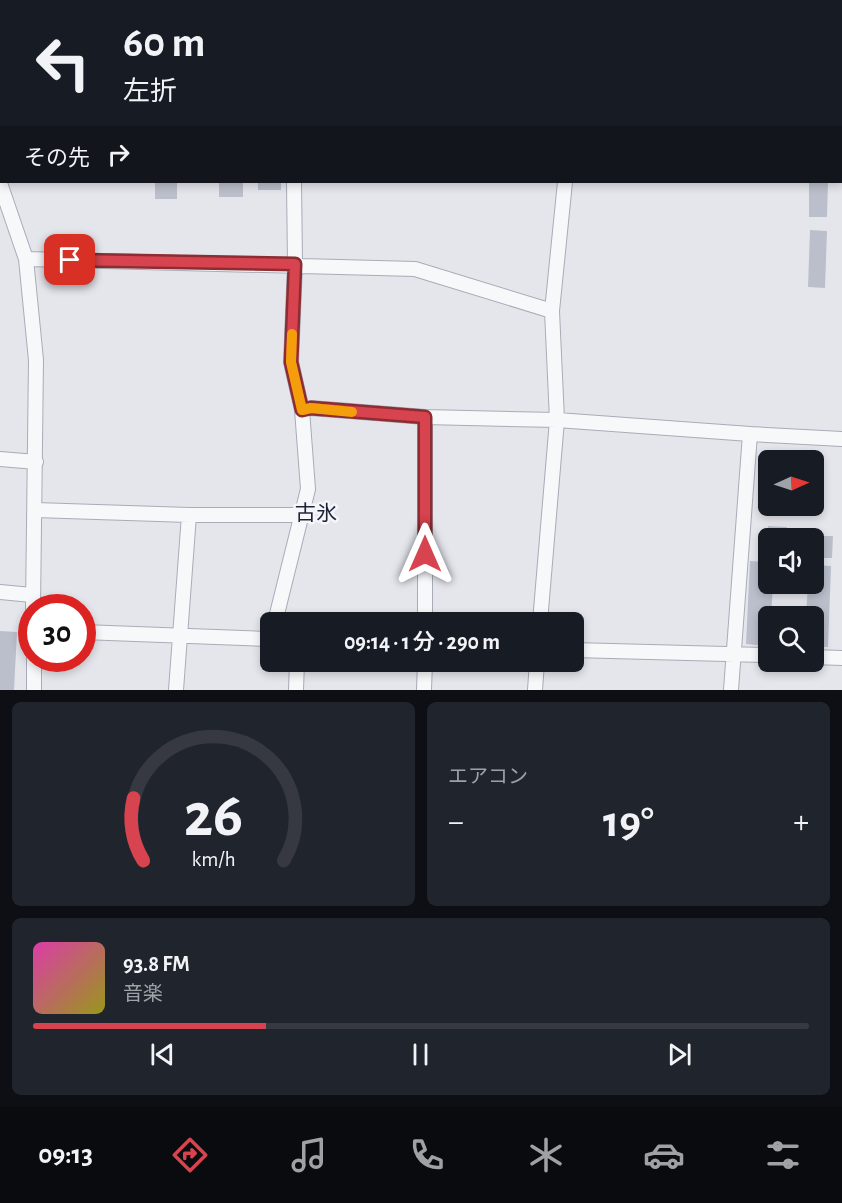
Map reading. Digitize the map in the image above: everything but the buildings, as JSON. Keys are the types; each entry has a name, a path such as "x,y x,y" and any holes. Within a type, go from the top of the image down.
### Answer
{"street":[{"path":"0,183 26,259 36,360 33,594"},
{"path":"278,612 308,489 302,410 291,362 295,264 294,183"},
{"path":"541,612 557,420 552,310 565,183"},
{"path":"26,259 295,264 415,269 552,310"},
{"path":"302,410 311,408 425,417 557,420 842,439"},
{"path":"425,417 425,612"},
{"path":"730,690 750,434"},
{"path":"0,459 36,462"},
{"path":"35,510 189,515 303,515"},
{"path":"176,690 189,515"},
{"path":"0,592 18,597"},
{"path":"96,632 260,639"},
{"path":"584,650 758,655"},
{"path":"824,657 842,658"},
{"path":"34,672 34,690"},
{"path":"296,690 297,672"},
{"path":"424,690 425,672"},
{"path":"535,690 536,672"}],"slow traffic":[{"path":"292,334 291,362 302,410 311,408 352,412"}],"district":[{"name":"古氷","path":"316,513"}],"route":[{"path":"70,260 295,264 291,362 302,410 311,408 425,417 425,554"}]}
